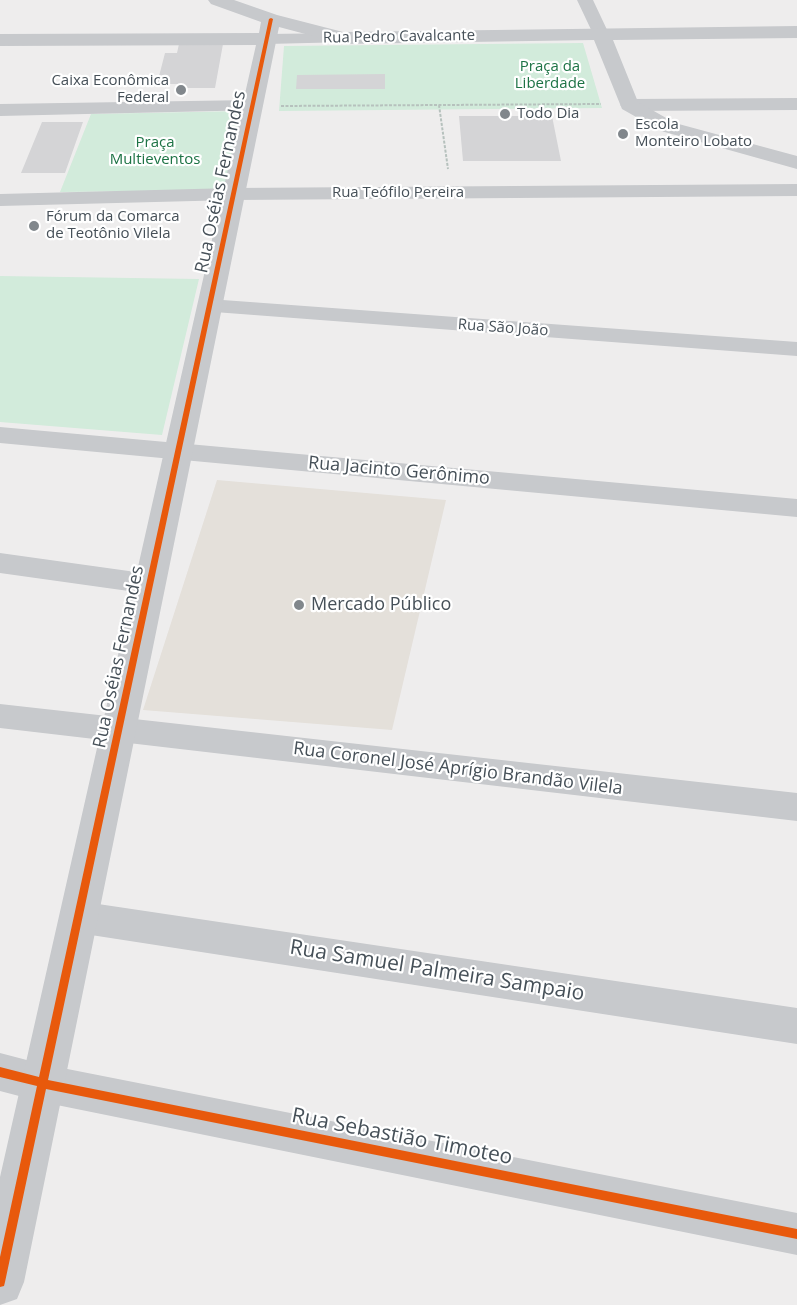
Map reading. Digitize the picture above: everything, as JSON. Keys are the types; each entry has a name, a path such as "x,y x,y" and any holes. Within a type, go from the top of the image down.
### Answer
{"street":[{"path":"218,0 271,19 343,38"},
{"path":"585,0 629,105 668,127 797,163"},
{"name":"Rua Oséias Fernandes","path":"0,1282 271,19"},
{"name":"Rua Pedro Cavalcante","path":"0,40 797,32"},
{"path":"629,105 797,104"},
{"path":"0,110 252,106"},
{"name":"Rua Teófilo Pereira","path":"0,200 233,194 797,190"},
{"name":"Rua São João","path":"209,306 797,349"},
{"name":"Rua Jacinto Gerônimo","path":"0,435 797,508"},
{"path":"0,563 150,584"},
{"name":"Rua Coronel José Aprígio Brandão Vilela","path":"0,716 797,807"},
{"name":"Rua Samuel Palmeira Sampaio","path":"78,917 797,1026"},
{"name":"Rua Sebastião Timoteo","path":"0,1072 42,1083 797,1234"}],"path":[{"path":"439,105 452,193"},
{"path":"252,106 629,105"}],"shaded area":[{"name":"Mercado Público","path":"217,480 446,500 392,730 143,710"}],"green space":[{"name":"Praça da Liberdade","path":"583,43 602,108 279,111 284,46"},
{"name":"Praça Multieventos","path":"243,111 227,190 60,192 91,114"},
{"path":"0,276 199,279 162,435 0,422"}],"building":[{"path":"179,44 223,44 215,88 184,88 185,84 157,84 165,53 177,53"},
{"path":"385,74 385,89 296,89 297,75"},
{"path":"459,116 552,116 561,161 463,161"},
{"path":"42,122 83,122 65,173 21,173"}],"cycle path":[{"path":"0,1282 271,19"},
{"path":"0,1072 42,1083 797,1234"}],"place":[{"name":"Caixa Econômica Federal","path":"181,90"},
{"name":"Todo Dia","path":"505,114"},
{"name":"Escola Monteiro Lobato","path":"623,134"},
{"name":"Fórum da Comarca de Teotônio Vilela","path":"34,226"},
{"name":"Mercado Público","path":"299,605"}]}
